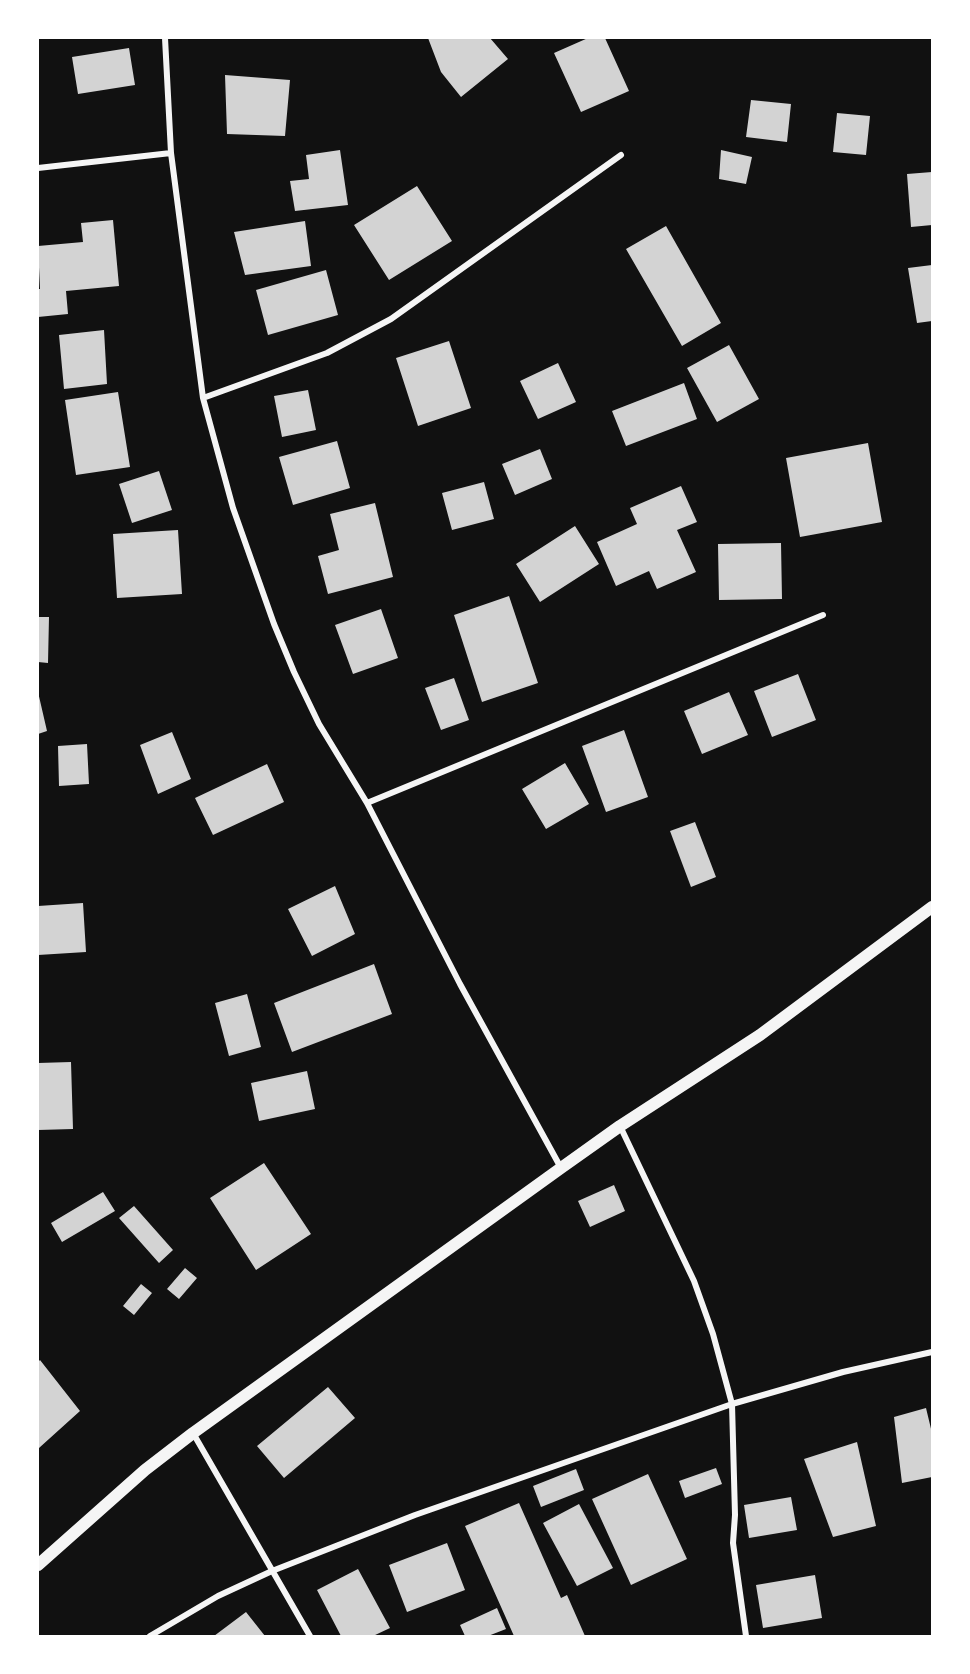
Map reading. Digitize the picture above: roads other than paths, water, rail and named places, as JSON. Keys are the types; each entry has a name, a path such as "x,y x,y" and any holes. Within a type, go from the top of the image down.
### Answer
{"main road":[{"path":"38,1565 145,1470 193,1434 620,1126 760,1035 933,908"}],"street":[{"path":"165,38 171,153 203,398 233,508 274,624 294,672 320,724 367,803 460,984 561,1168"},
{"path":"38,168 171,153"},
{"path":"203,398 327,353 391,318 621,155"},
{"path":"367,803 823,615"},
{"path":"620,1126 694,1281 713,1334 732,1404 735,1515 733,1543 746,1636"},
{"path":"150,1636 218,1596 272,1571 415,1515 732,1404 843,1372 933,1352"},
{"path":"193,1434 310,1636"}]}
